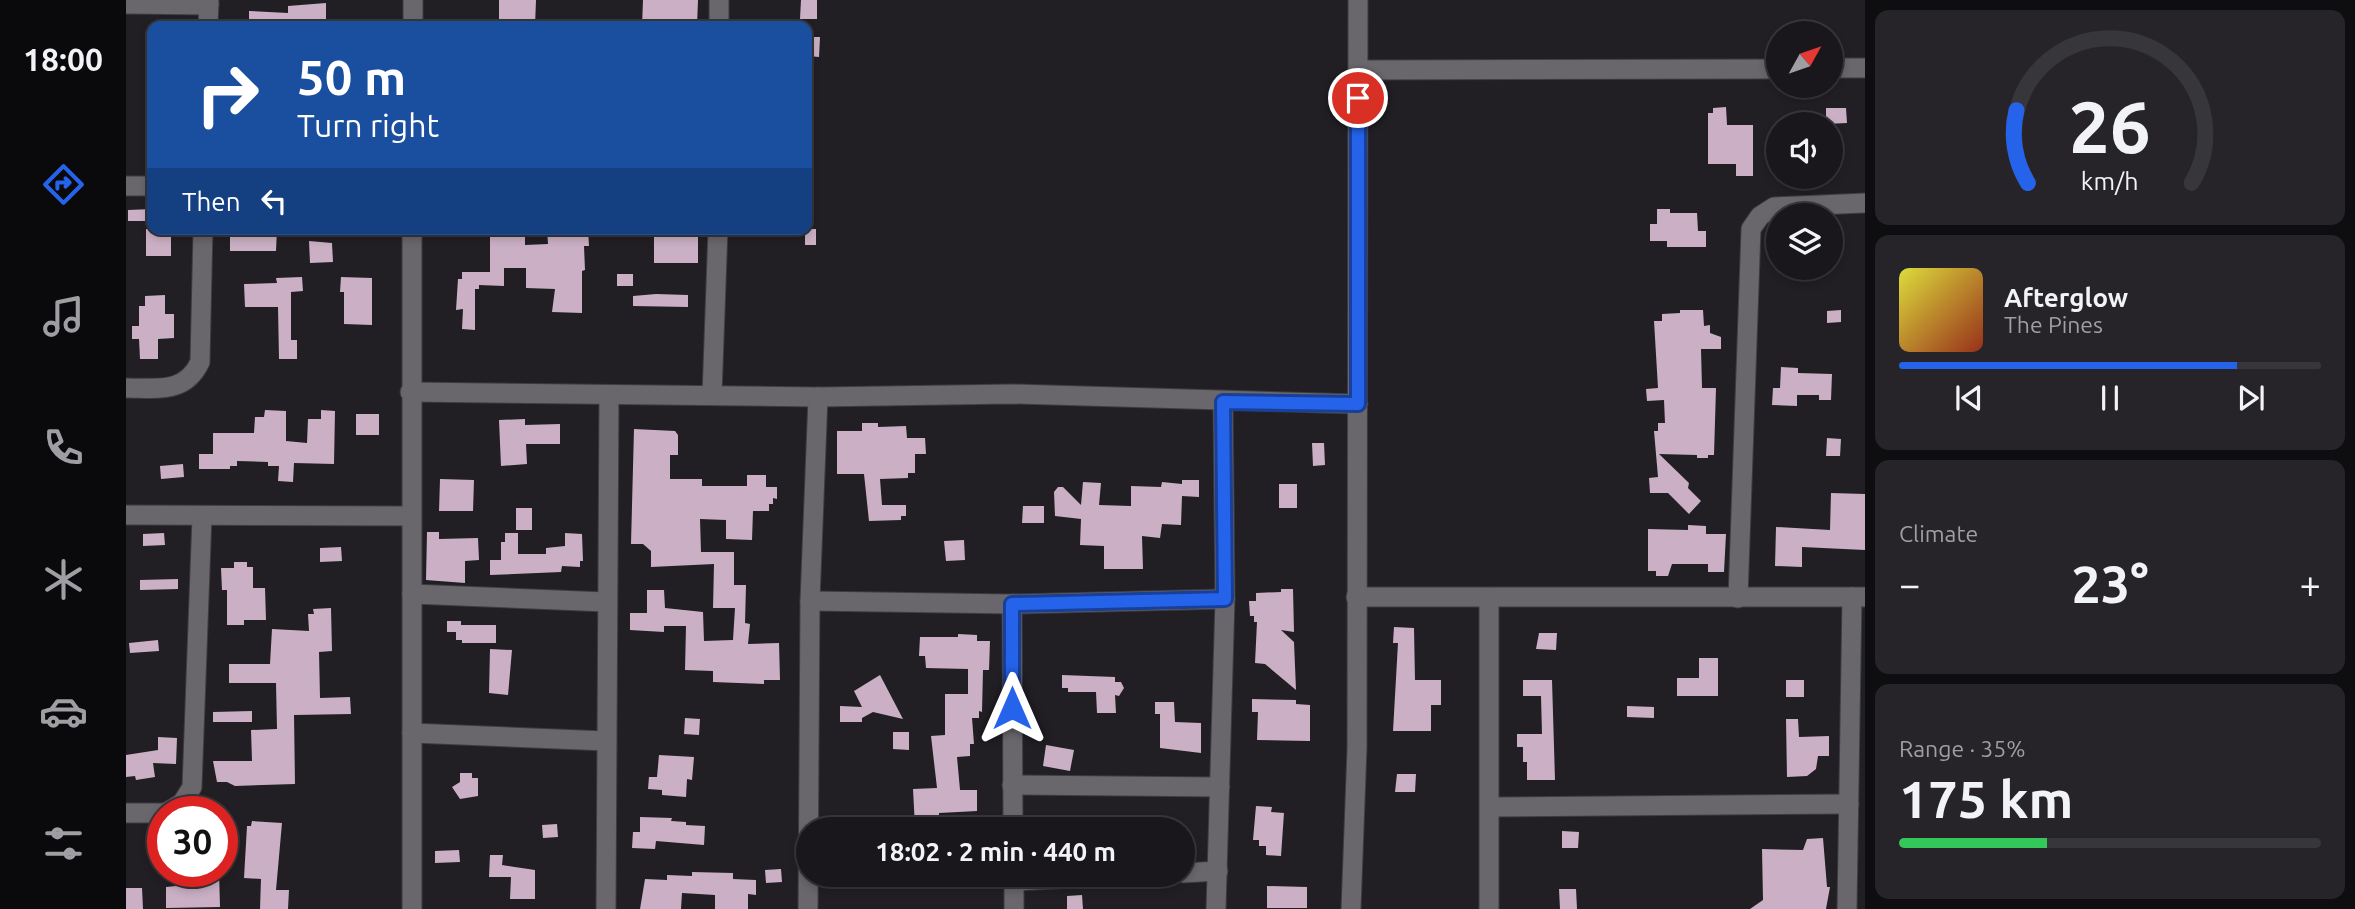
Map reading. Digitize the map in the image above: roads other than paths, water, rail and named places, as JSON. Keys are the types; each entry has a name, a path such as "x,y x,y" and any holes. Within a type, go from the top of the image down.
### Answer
{"street":[{"path":"413,0 413,21"},
{"path":"719,0 719,21"},
{"path":"1351,909 1356,822 1358,0"},
{"path":"126,4 209,2 208,21"},
{"path":"1843,68 1865,68"},
{"path":"1358,71 1766,69"},
{"path":"126,186 147,186"},
{"path":"1738,598 1751,229 1759,216 1774,207 1865,203"},
{"path":"126,388 181,386 195,372 200,362 202,235"},
{"path":"412,235 412,909"},
{"path":"712,395 718,235"},
{"path":"410,392 818,397 1012,394 1358,404"},
{"path":"606,909 609,395"},
{"path":"808,909 810,601 818,397"},
{"path":"1216,909 1225,599 1223,402"},
{"path":"126,515 411,516"},
{"path":"186,796 192,787 202,516"},
{"path":"412,594 606,602"},
{"path":"1356,597 1858,597 1847,909"},
{"path":"1489,598 1489,909"},
{"path":"810,601 1012,604 1225,599"},
{"path":"1012,604 1013,817"},
{"path":"412,733 606,741"},
{"path":"1012,785 1220,787"},
{"path":"1490,807 1849,804"},
{"path":"126,813 147,812"},
{"path":"1195,872 1218,871"},
{"path":"1014,887 1014,909"}]}
